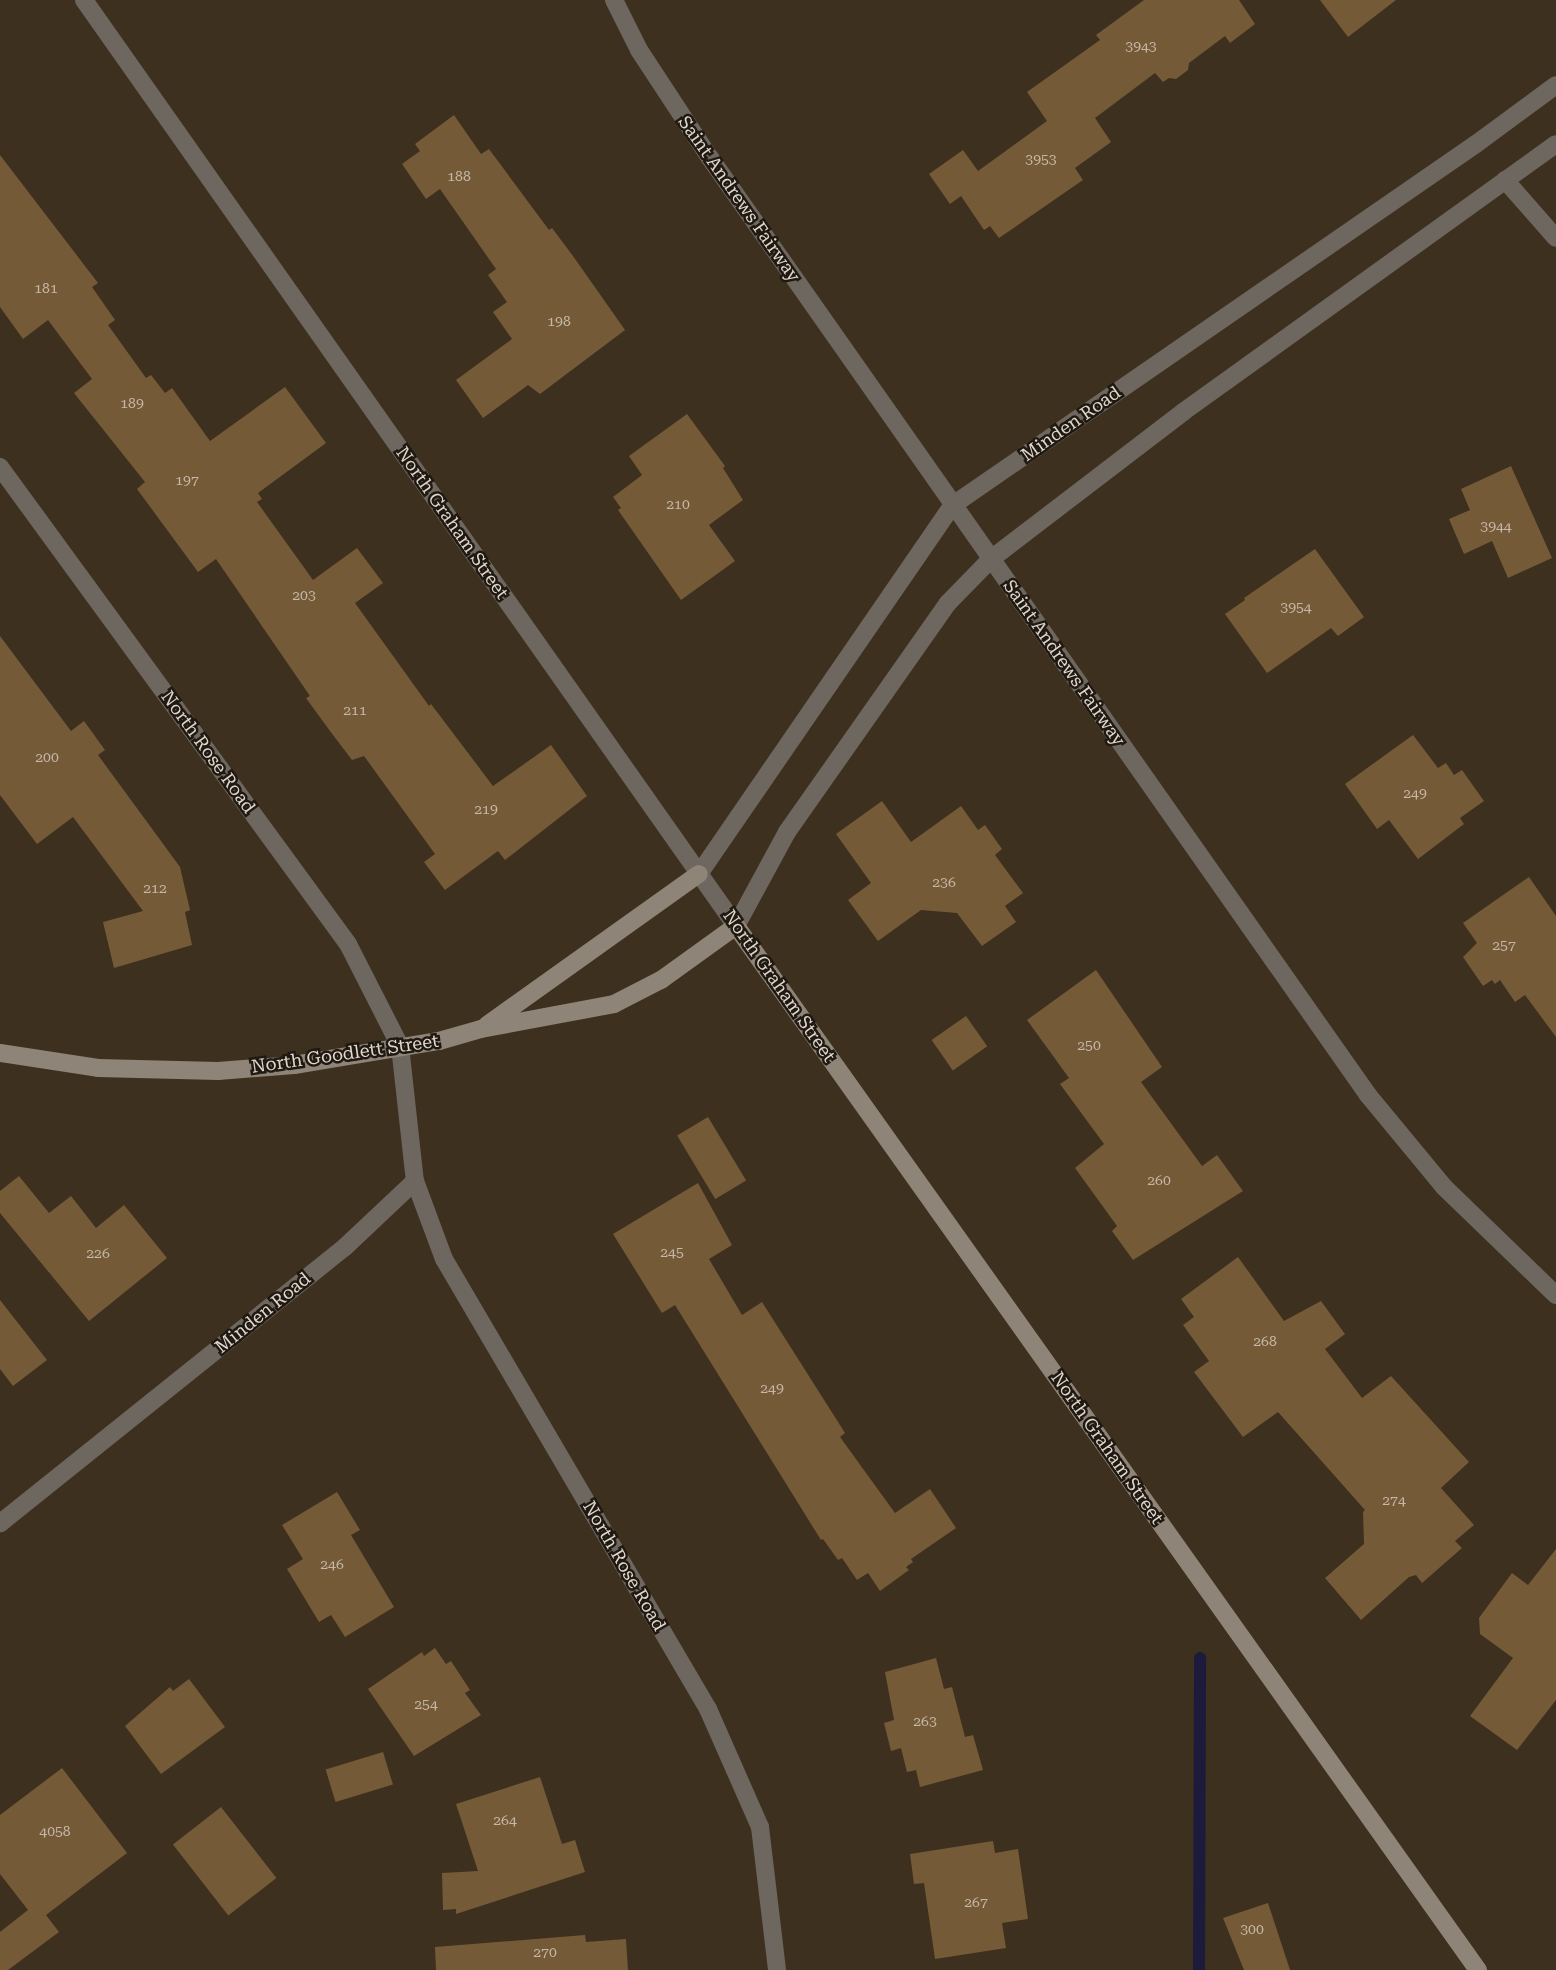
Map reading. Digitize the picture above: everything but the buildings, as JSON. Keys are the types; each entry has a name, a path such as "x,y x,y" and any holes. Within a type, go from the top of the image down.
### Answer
{"main road":[{"name":"North Goodlett Street","path":"481,1029 699,874"},
{"name":"North Goodlett Street","path":"0,1053 98,1068 218,1071 294,1065 439,1041 481,1029 614,1004 661,980 736,926"},
{"name":"North Graham Street","path":"736,926 1478,1970"}],"street":[{"name":"North Graham Street","path":"84,0 736,926"},
{"name":"Saint Andrews Fairway","path":"614,0 639,50 710,158 1368,1095 1444,1187 1556,1295"},
{"name":"Minden Road","path":"699,874 953,505 1476,144 1556,85"},
{"path":"736,926 788,832 948,603 991,559 1183,412 1556,144"},
{"path":"1506,180 1556,238"},
{"name":"North Rose Road","path":"0,467 348,944 400,1046"},
{"path":"400,1046 415,1181"},
{"name":"Minden Road","path":"0,1522 345,1247 415,1181"},
{"name":"North Rose Road","path":"415,1181 444,1259 708,1709 760,1827 777,1970"}],"waterway":[{"path":"1199,1970 1200,1658"}]}
